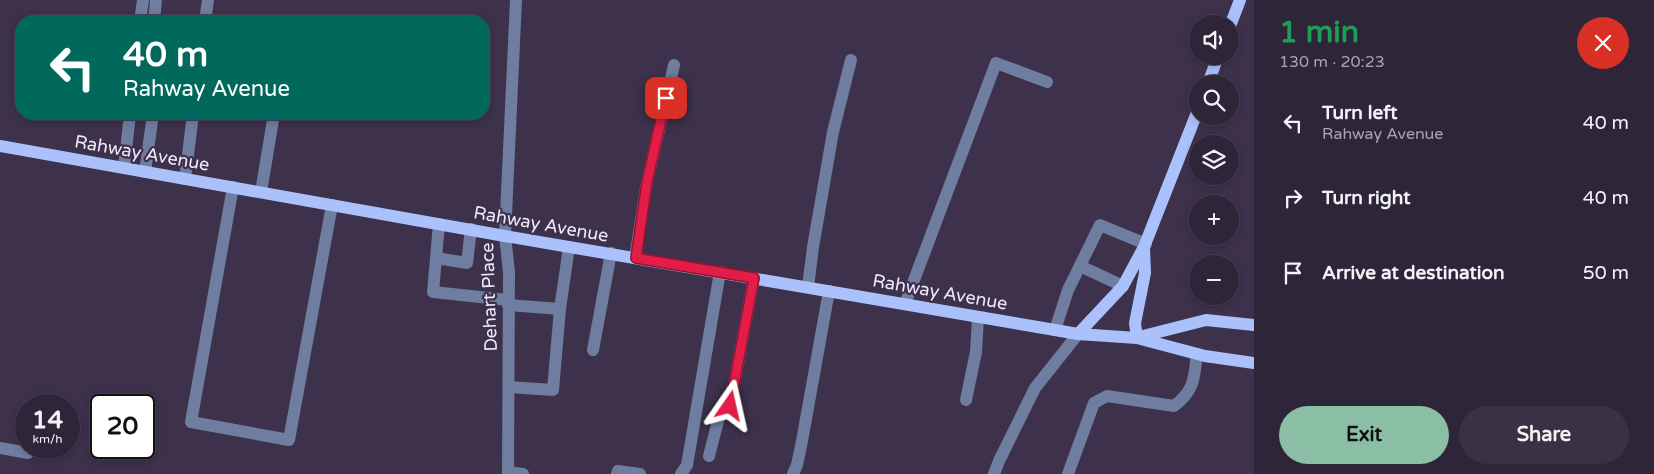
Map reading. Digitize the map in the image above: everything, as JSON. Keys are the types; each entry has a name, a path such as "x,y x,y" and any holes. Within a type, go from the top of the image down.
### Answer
{"main road":[{"path":"1234,15 1240,0"},
{"path":"1078,334 1123,286 1145,245 1192,125"},
{"name":"Rahway Avenue","path":"0,146 505,236 1078,334 1137,338 1197,354 1254,363"},
{"path":"1137,338 1135,323 1145,273 1145,245"},
{"name":"Rahway Avenue","path":"1137,338 1206,320 1254,325"}],"street":[{"path":"141,15 143,0"},
{"path":"155,15 156,0"},
{"path":"207,15 208,0"},
{"name":"Dehart Place","path":"508,473 509,272 505,236 516,0"},
{"path":"808,288 813,247 833,132 851,60"},
{"path":"905,304 996,63 1047,82"},
{"path":"636,258 647,182 674,65"},
{"path":"124,168 129,120"},
{"path":"145,172 152,120"},
{"path":"185,179 192,120"},
{"path":"261,192 273,120"},
{"path":"234,187 191,422 288,440 332,205"},
{"path":"439,224 433,292 560,309"},
{"path":"1055,330 1068,290 1100,225 1145,245"},
{"path":"436,258 467,263 471,230"},
{"path":"509,387 553,390 560,309 569,247"},
{"path":"593,350 611,253"},
{"path":"1080,266 1123,286"},
{"path":"681,474 687,465 720,272"},
{"path":"709,456 719,417 730,406 754,278"},
{"path":"793,474 802,441 829,291"},
{"path":"966,400 976,352 978,317"},
{"path":"994,474 1036,388 1078,334"},
{"path":"1068,474 1094,403 1106,396 1174,406 1185,398 1193,382 1197,354"},
{"path":"0,448 15,451"},
{"path":"617,474 618,471 640,474"},
{"path":"508,473 523,474"}],"route":[{"path":"666,98 647,182 636,258 754,278 730,406"}]}
